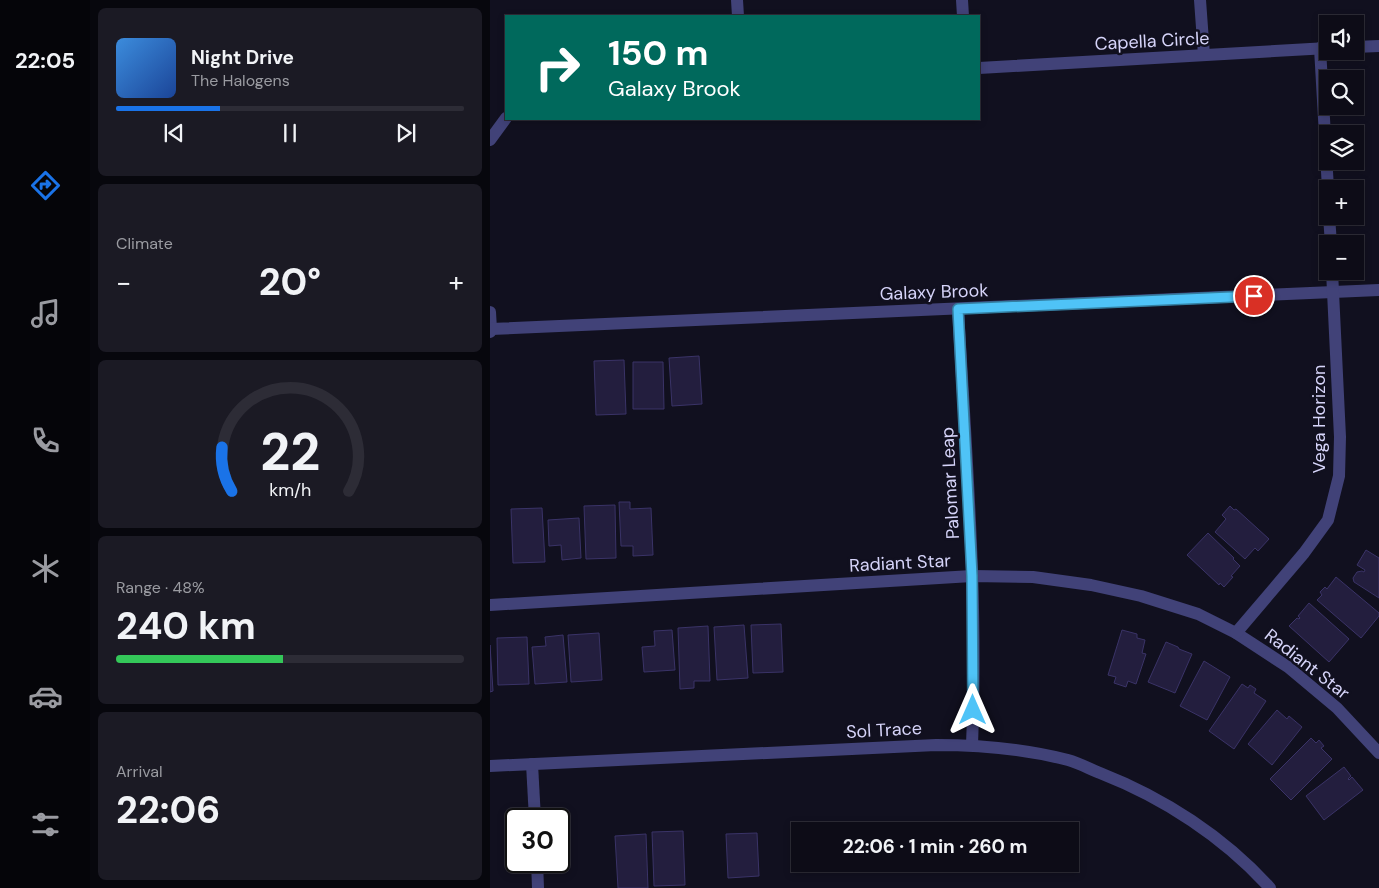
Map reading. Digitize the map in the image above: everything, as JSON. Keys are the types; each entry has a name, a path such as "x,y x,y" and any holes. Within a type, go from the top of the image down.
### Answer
{"street":[{"path":"737,0 738,15"},
{"path":"962,0 963,15"},
{"path":"1200,0 1204,55"},
{"path":"1364,47 1379,46"},
{"name":"Capella Circle","path":"980,68 1319,48"},
{"path":"1324,60 1328,180"},
{"path":"490,140 505,119"},
{"name":"Vega Horizon","path":"1236,633 1304,553 1328,520 1339,476 1340,437 1332,280"},
{"name":"Galaxy Brook","path":"491,331 1379,290"},
{"name":"Palomar Leap","path":"958,309 972,576 972,745"},
{"path":"490,312 491,331"},
{"name":"Radiant Star","path":"490,605 972,576 1033,577 1090,585 1141,596 1198,614 1236,633 1288,667 1337,708 1379,752"},
{"name":"Sol Trace","path":"490,766 926,746 972,745 1018,750 1070,761 1128,784 1167,805 1215,838 1256,873 1270,888"},
{"path":"532,764 534,808"},
{"path":"537,873 538,888"}],"building":[{"path":"699,356 702,404 672,406 669,358"},
{"path":"624,360 626,414 596,415 594,361"},
{"path":"633,362 663,362 664,409 633,409"},
{"path":"619,502 630,502 630,509 651,508 653,555 633,556 633,546 621,546"},
{"path":"615,505 616,558 586,559 584,506"},
{"path":"1230,506 1234,510 1236,509 1269,539 1258,551 1255,548 1245,559 1215,532 1226,519 1222,515"},
{"path":"542,508 545,562 513,563 511,509"},
{"path":"579,518 581,558 562,560 561,545 549,546 548,520"},
{"path":"1208,533 1240,566 1224,587 1220,583 1219,585 1187,555"},
{"path":"1366,550 1379,558 1379,598 1354,582 1353,578 1357,572 1364,572 1365,570 1357,565"},
{"path":"1336,577 1379,613 1379,616 1361,638 1317,600 1322,595 1320,592 1325,587 1327,589"},
{"path":"1309,603 1349,639 1329,662 1289,626 1297,618 1300,618 1298,616"},
{"path":"781,624 783,672 753,673 751,625"},
{"path":"744,625 748,678 717,680 714,627"},
{"path":"708,626 710,681 694,681 694,688 680,689 678,628"},
{"path":"672,630 675,670 644,672 642,647 655,646 654,631"},
{"path":"1122,630 1137,634 1137,638 1145,640 1142,653 1146,654 1136,684 1128,681 1126,687 1114,683 1116,677 1108,675"},
{"path":"599,633 602,680 571,682 568,635"},
{"path":"563,635 567,682 535,684 532,647 546,646 545,637"},
{"path":"527,637 529,684 498,685 497,638"},
{"path":"1166,642 1192,654 1175,693 1148,682"},
{"path":"490,645 493,691 490,692"},
{"path":"1204,661 1230,677 1207,720 1180,706"},
{"path":"1242,684 1248,688 1250,685 1256,689 1254,693 1266,701 1234,749 1209,731"},
{"path":"1277,710 1287,719 1289,716 1302,727 1272,765 1248,744"},
{"path":"1311,738 1316,743 1319,740 1324,746 1321,748 1332,759 1291,800 1270,779"},
{"path":"1344,767 1351,776 1348,779 1352,777 1363,790 1324,820 1306,796"},
{"path":"683,831 685,885 654,886 652,832"},
{"path":"757,833 759,876 728,878 726,834"},
{"path":"646,834 648,888 618,888 615,836"}],"route":[{"path":"973,710 972,576 958,309 1254,296"}]}
